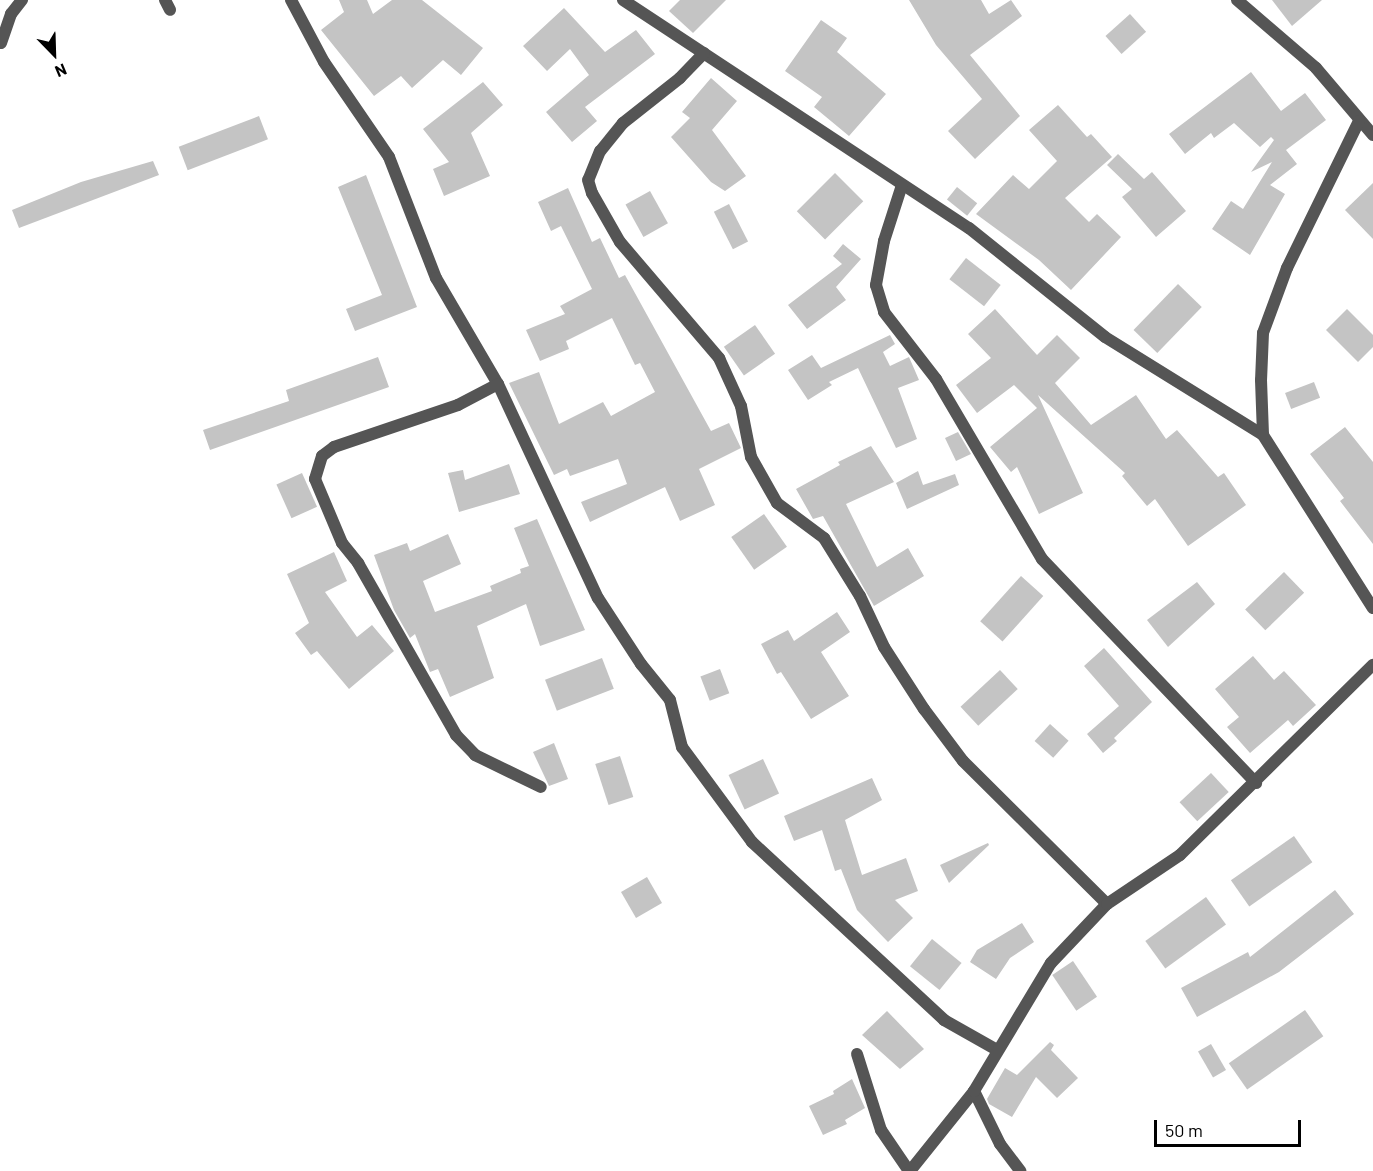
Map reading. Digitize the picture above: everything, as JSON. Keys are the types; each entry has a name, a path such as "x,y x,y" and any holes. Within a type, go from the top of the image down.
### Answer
{"street":[{"path":"1,43 11,14 22,0"},
{"path":"291,0 324,62 389,157 436,278 498,384 598,598 640,664 670,700 682,747 752,842 944,1020 997,1050"},
{"path":"623,0 969,228 1105,337 1263,435 1373,608"},
{"path":"1237,0 1316,68 1373,135"},
{"path":"704,54 680,78 623,123 600,152 588,180 592,193 620,242 719,358 741,406 751,457 777,504 824,538 924,709 963,761 1107,904"},
{"path":"1263,435 1263,333 1287,268 1359,121"},
{"path":"902,184 884,241 876,285 884,312 936,379 1042,559 1256,783"},
{"path":"498,384 458,405 334,447 322,456 315,479 342,543 358,563 456,735 475,755 541,787"},
{"path":"856,1054 880,1130 910,1171 974,1091 1051,963 1107,904 1180,855 1256,783 1269,766 1373,665"},
{"path":"974,1091 1000,1144 1020,1171"}],"building":[{"path":"339,0 367,0 373,14 392,0 422,0 483,48 461,75 443,60 412,88 401,76 374,96 321,30 344,12"},
{"path":"680,0 726,0 693,33 669,11"},
{"path":"909,0 981,0 989,14 1011,0 1022,16 970,55 1020,116 975,159 948,131 982,99 936,45"},
{"path":"1272,0 1322,0 1292,26"},
{"path":"564,8 605,52 636,30 655,54 585,107 597,121 572,142 546,112 589,75 570,49 547,71 523,46"},
{"path":"1130,14 1146,32 1122,54 1105,36"},
{"path":"821,20 847,38 837,52 886,94 849,136 814,107 822,97 785,71"},
{"path":"1251,72 1281,111 1305,93 1326,120 1286,150 1297,164 1270,185 1285,194 1250,255 1212,229 1231,201 1243,209 1272,162 1251,172 1274,140 1271,137 1260,147 1234,123 1214,138 1211,133 1185,154 1169,134"},
{"path":"711,78 737,101 712,130 746,176 725,191 711,182 671,137 690,118 682,112"},
{"path":"483,82 503,105 471,133 490,176 444,196 433,169 449,162 423,129"},
{"path":"1058,105 1087,137 1091,134 1112,157 1065,198 1089,222 1097,214 1121,237 1071,290 1039,260 976,214 1013,175 1029,189 1057,161 1029,130"},
{"path":"259,116 268,139 188,170 179,147"},
{"path":"1118,154 1144,179 1152,172 1186,211 1156,237 1122,197 1132,189 1107,165"},
{"path":"153,161 159,175 19,228 12,210 81,182"},
{"path":"835,173 863,201 825,239 797,211"},
{"path":"366,175 417,307 355,331 346,309 382,295 338,187"},
{"path":"1373,183 1373,239 1345,210"},
{"path":"957,187 977,203 967,216 947,199"},
{"path":"568,188 592,242 600,238 619,278 625,275 711,431 729,423 741,448 699,469 715,505 680,521 665,487 590,522 581,502 627,484 618,459 570,476 567,469 554,475 509,383 539,372 559,424 603,402 611,416 655,392 640,363 635,365 612,318 566,341 569,349 540,361 526,330 565,314 560,306 592,289 561,226 551,231 538,202"},
{"path":"650,191 668,223 643,237 626,205"},
{"path":"729,204 748,241 733,249 714,212"},
{"path":"843,244 861,259 836,287 846,300 807,329 788,305 842,264 833,256"},
{"path":"966,258 1001,285 984,306 949,279"},
{"path":"1178,284 1202,307 1157,353 1134,330"},
{"path":"995,309 1037,355 1057,335 1080,358 1055,383 1091,425 1136,395 1166,439 1177,430 1218,477 1224,473 1246,505 1188,546 1155,499 1147,506 1122,476 1125,473 1038,395 1083,493 1039,514 1017,467 1011,472 990,447 1037,408 1014,385 977,413 956,385 991,358 968,334"},
{"path":"1347,309 1373,335 1373,347 1358,362 1326,330"},
{"path":"755,325 775,354 744,375 724,347"},
{"path":"890,335 895,344 883,352 890,366 909,357 919,380 898,388 917,439 896,448 858,368 829,382 832,385 808,400 788,370 812,355 821,368"},
{"path":"378,357 389,387 210,450 203,430 289,401 286,390"},
{"path":"1314,382 1320,398 1291,409 1285,393"},
{"path":"1345,427 1373,462 1373,544 1340,501 1344,498 1310,454"},
{"path":"958,432 971,454 956,461 945,438"},
{"path":"871,446 894,482 846,504 877,567 908,548 924,576 874,606 823,516 813,519 796,489 840,465 838,462"},
{"path":"509,464 520,494 459,512 448,473 463,470 465,480"},
{"path":"918,471 923,485 955,474 959,485 907,509 896,483"},
{"path":"302,473 317,507 291,518 276,484"},
{"path":"764,514 787,547 754,570 731,537"},
{"path":"537,519 585,630 540,646 526,604 477,626 494,678 450,697 438,669 430,672 415,634 410,638 394,610 374,555 407,543 410,551 448,534 461,564 423,581 435,612 492,591 490,586 521,573 520,569 529,566 514,528"},
{"path":"334,552 347,581 325,592 357,637 372,625 394,651 349,689 317,651 311,655 295,633 309,623 287,574"},
{"path":"1284,572 1304,593 1265,630 1245,610"},
{"path":"1021,576 1043,596 1002,641 980,621"},
{"path":"1197,582 1215,604 1168,647 1147,620"},
{"path":"837,612 850,632 821,652 849,696 811,719 781,672 777,674 761,644 788,630 794,641"},
{"path":"1104,648 1152,702 1114,738 1117,741 1103,753 1087,734 1119,706 1084,666"},
{"path":"1253,656 1274,680 1284,671 1316,705 1293,726 1288,720 1250,753 1227,727 1239,717 1215,689"},
{"path":"602,658 614,689 557,711 545,680"},
{"path":"720,669 729,693 710,701 700,677"},
{"path":"1000,670 1018,689 978,726 961,707"},
{"path":"1050,724 1069,741 1053,758 1035,741"},
{"path":"554,743 568,779 549,786 533,752"},
{"path":"620,756 633,797 609,805 595,764"},
{"path":"763,759 779,793 745,809 729,775"},
{"path":"1211,773 1229,792 1197,821 1180,802"},
{"path":"872,778 882,800 845,820 862,875 906,858 918,891 895,900 913,918 888,942 857,910 841,869 835,871 822,830 794,841 784,816"},
{"path":"1294,836 1312,862 1249,906 1231,880"},
{"path":"988,843 989,845 949,883 940,865"},
{"path":"647,877 662,903 636,918 621,892"},
{"path":"1335,890 1354,914 1279,972 1197,1017 1181,988 1248,952 1250,957"},
{"path":"1206,897 1226,925 1165,969 1145,941"},
{"path":"1022,923 1034,942 1010,958 996,979 970,962 977,950"},
{"path":"932,939 962,963 940,990 910,966"},
{"path":"1073,961 1097,997 1076,1011 1052,975"},
{"path":"1305,1010 1323,1036 1247,1090 1229,1063"},
{"path":"887,1011 924,1049 900,1069 862,1035"},
{"path":"1050,1042 1054,1045 1051,1050 1078,1078 1057,1098 1036,1077 1012,1117 989,1104 987,1099 1005,1068 1017,1075"},
{"path":"1211,1044 1226,1070 1213,1077 1198,1052"},
{"path":"852,1079 865,1108 845,1120 847,1124 823,1135 809,1106 834,1094 833,1091"}]}
